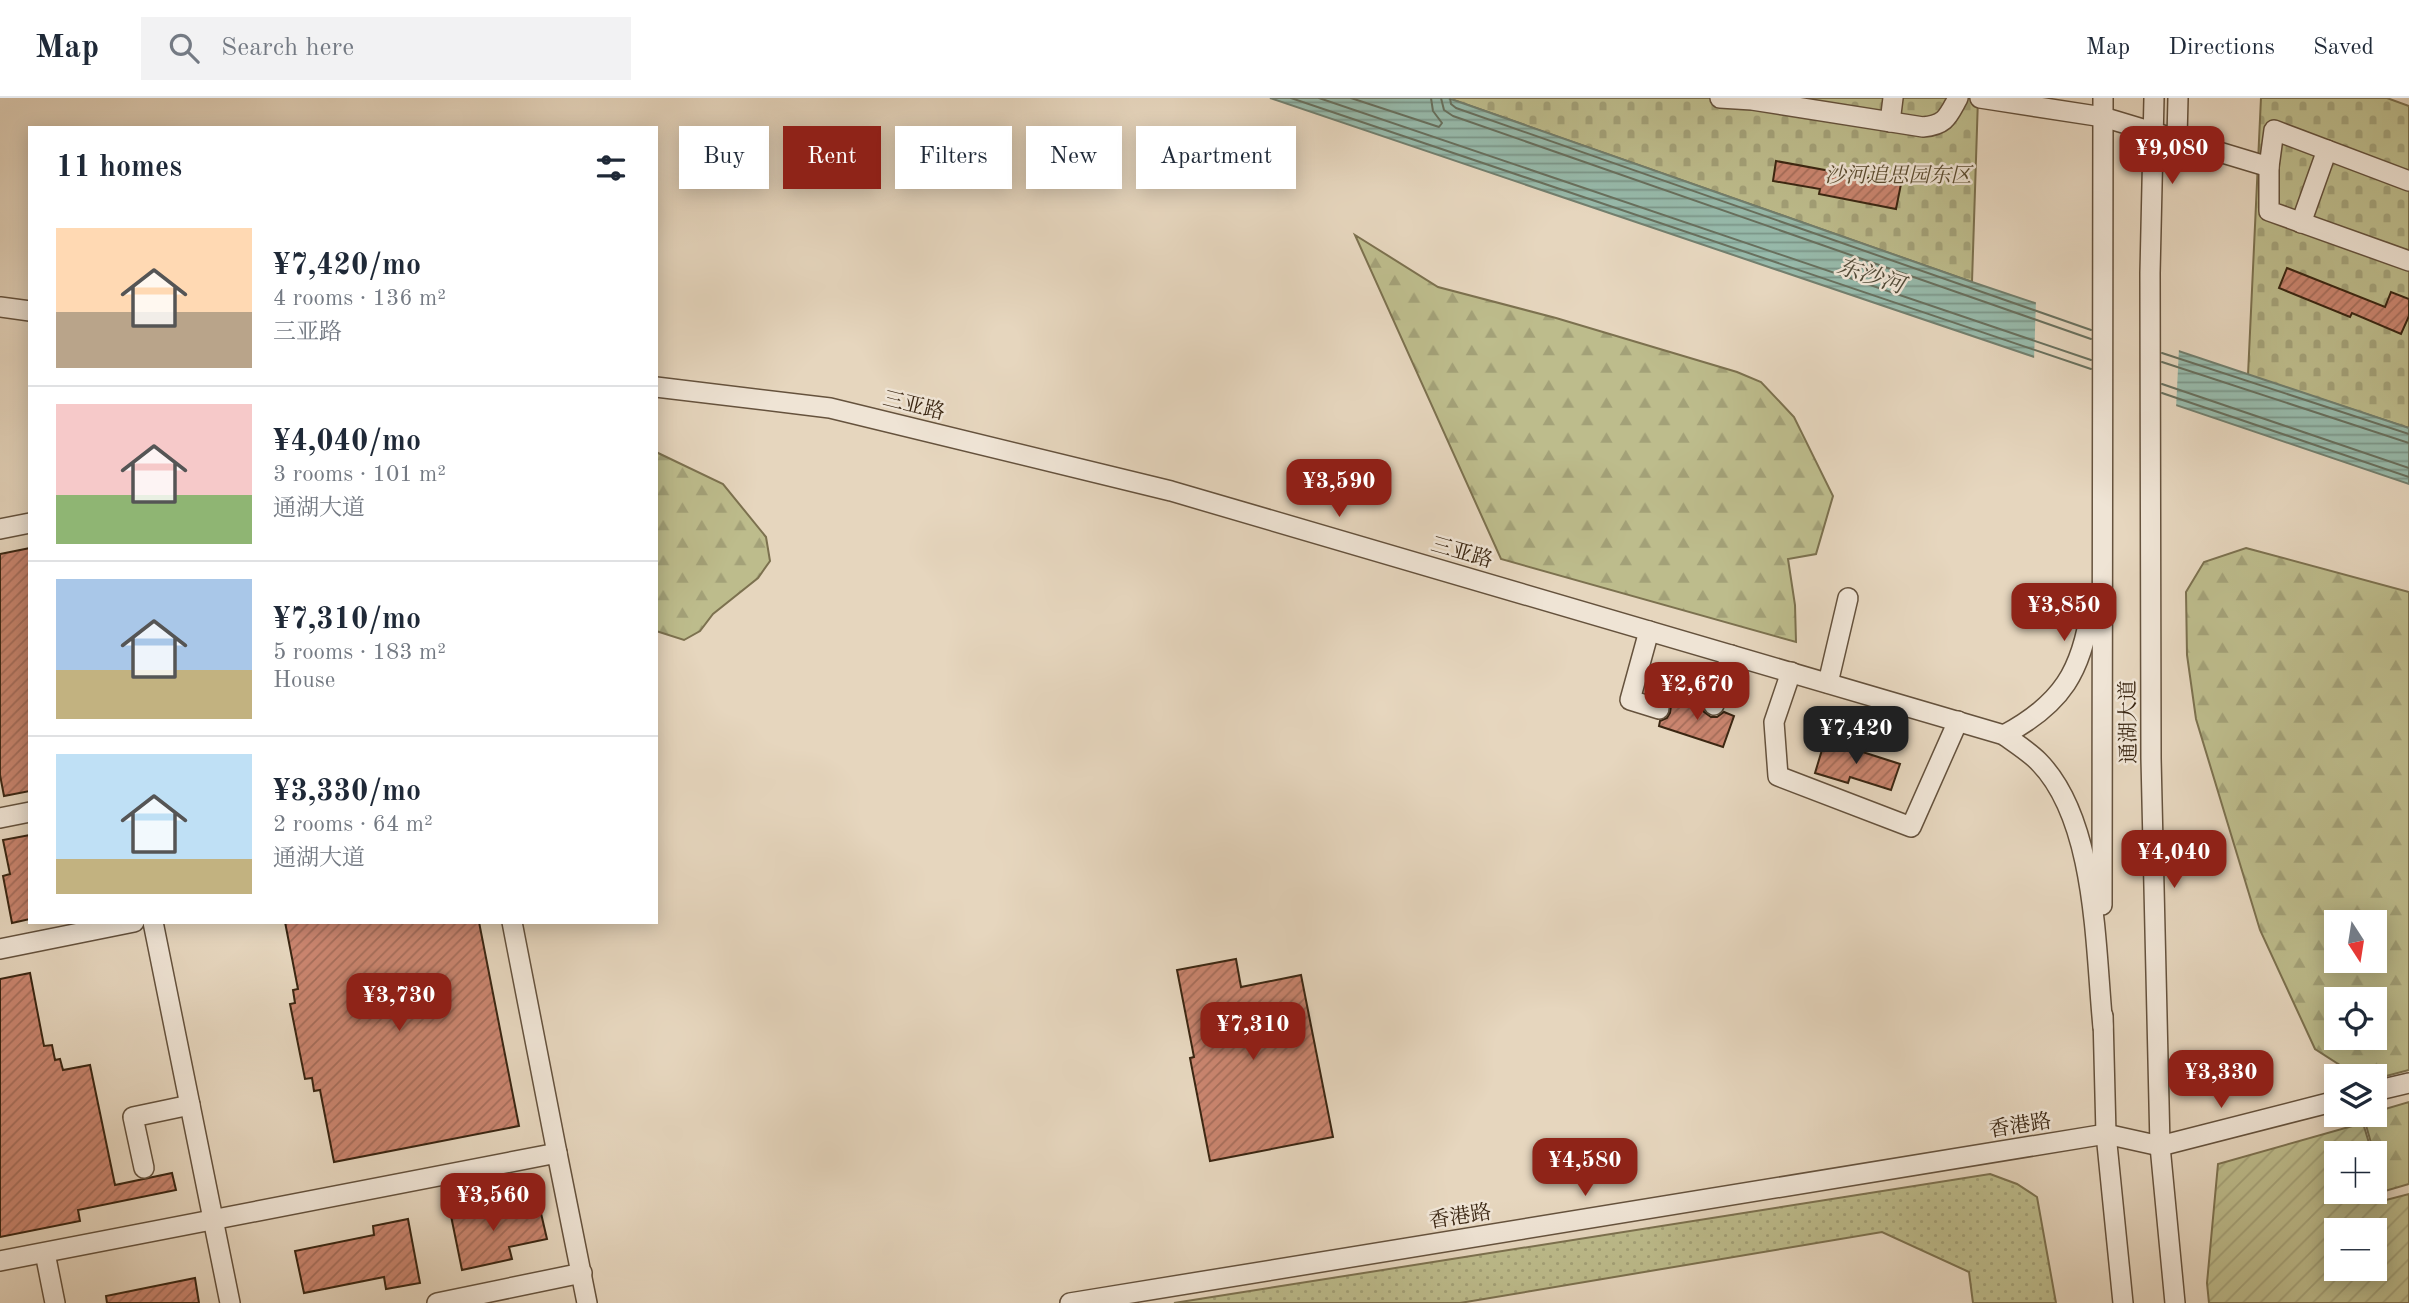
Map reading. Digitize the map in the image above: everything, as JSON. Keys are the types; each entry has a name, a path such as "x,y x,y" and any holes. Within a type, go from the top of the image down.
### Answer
{"street":[{"path":"1720,98 1752,100 1923,127 1936,126 1947,119 1958,98"},
{"path":"1890,122 1893,98"},
{"path":"1980,98 2103,107"},
{"path":"2075,98 2103,107 2153,130 2269,167"},
{"name":"通湖大道","path":"2154,98 2150,273 2151,758 2160,1146 2175,1303"},
{"path":"2177,138 2178,98"},
{"name":"通湖大道","path":"2103,107 2103,1027 2106,1134 2123,1303"},
{"path":"2409,181 2274,130 2269,167 2269,211 2409,261"},
{"path":"2301,223 2326,150"},
{"path":"0,307 28,311"},
{"name":"三亚路","path":"658,387 830,408 1145,484 2004,735 2038,760 2057,785 2083,847 2103,1027"},
{"path":"0,529 28,523"},
{"path":"2004,735 2044,707 2067,685 2080,659 2088,628 2101,543"},
{"path":"1828,683 1848,598"},
{"path":"1649,631 1630,700 1658,709"},
{"path":"1714,705 1731,654"},
{"path":"1791,672 1774,722 1778,776 1911,827 1958,721"},
{"path":"0,818 28,812"},
{"path":"0,949 124,924"},
{"path":"153,924 230,1303"},
{"path":"512,924 587,1303"},
{"path":"2387,1088 2409,1083"},
{"path":"2106,1134 2160,1146 2324,1104"},
{"path":"144,1168 133,1117 190,1105"},
{"name":"香港路","path":"1070,1303 2106,1134"},
{"path":"0,1261 557,1153"},
{"path":"45,1253 55,1303"},
{"path":"437,1303 582,1273"}],"green space":[{"name":"沙河追思园东区","path":"1448,98 1978,98 1972,282"},
{"path":"2261,98 2387,98 2409,106 2409,428 2248,375"},
{"path":"1355,235 1438,287 1556,318 1737,372 1761,382 1794,417 1833,496 1816,554 1788,559 1795,605 1796,642 1501,559"},
{"path":"658,453 723,484 766,537 770,561 758,578 713,614 700,631 684,640 658,632"},
{"path":"2246,548 2409,592 2409,1070 2387,1076 2387,1064 2338,1064 2315,1049 2260,930 2196,719 2187,655 2186,592 2204,562"},
{"path":"2409,1102 2409,1184 2387,1190 2387,1141 2371,1141 2366,1127 2387,1127 2387,1108"},
{"path":"2349,1127 2364,1127 2368,1141 2324,1141 2324,1204 2387,1204 2387,1200 2409,1194 2409,1303 2209,1303 2207,1283 2218,1164"},
{"path":"1990,1174 2017,1184 2037,1197 2056,1303 1973,1303 1969,1272 1882,1232 1460,1303 1174,1303"}],"water":[{"name":"东沙河","path":"1270,98 1448,98 1972,282 2409,428 2409,484"}],"pier":[{"path":"2036,300 2179,348 2176,409 2034,361"}],"building":[{"path":"1776,161 1901,184 1896,209 1819,194 1820,189 1773,181"},
{"path":"2287,268 2385,307 2391,292 2409,299 2409,316 2401,334 2352,313 2350,317 2279,288"},
{"path":"28,548 28,791 4,796 0,775 0,554"},
{"path":"1669,694 1702,705 1704,712 1711,717 1717,717 1724,712 1734,716 1723,747 1659,726 1660,721 1670,713 1671,706 1667,700"},
{"path":"1825,740 1900,764 1891,790 1850,777 1848,783 1815,773"},
{"path":"28,835 28,919 12,923 3,876 10,874 3,840"},
{"path":"285,924 479,924 519,1126 334,1162 320,1090 314,1091 312,1078 305,1079 290,1004 295,1003 293,990 298,989"},
{"path":"1236,959 1241,987 1301,975 1333,1137 1210,1161 1190,1058 1194,1057 1177,970"},
{"path":"30,973 44,1046 52,1045 55,1060 60,1059 63,1070 90,1065 115,1185 172,1173 176,1190 78,1210 80,1221 0,1237 0,979"},
{"path":"497,1200 501,1218 540,1209 547,1239 509,1247 512,1259 462,1270 450,1211"},
{"path":"408,1219 420,1283 386,1289 384,1277 304,1293 295,1251 374,1235 373,1226"},
{"path":"195,1278 199,1303 107,1303 106,1296"}]}
